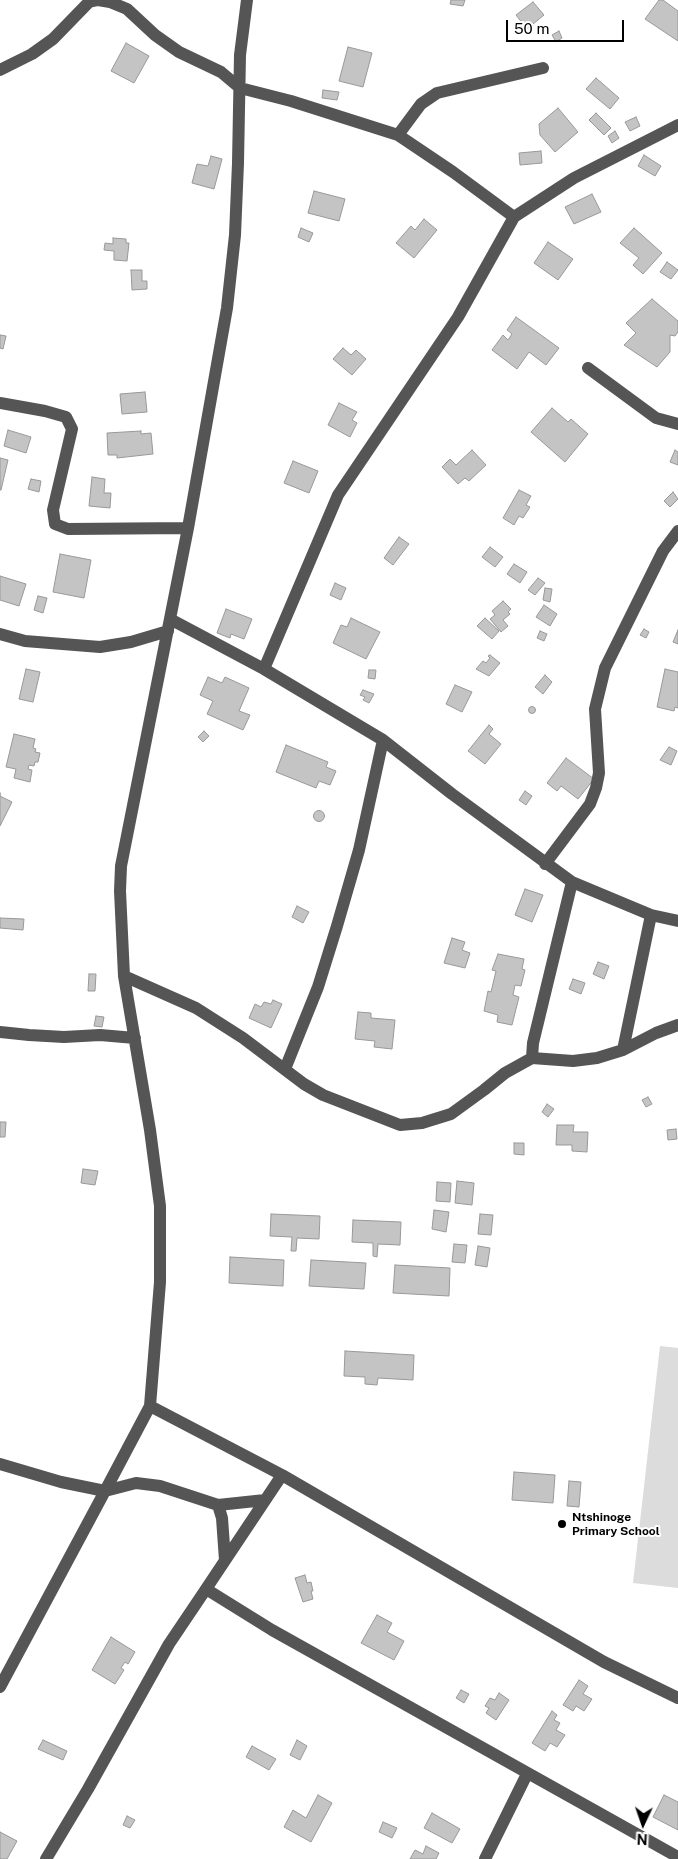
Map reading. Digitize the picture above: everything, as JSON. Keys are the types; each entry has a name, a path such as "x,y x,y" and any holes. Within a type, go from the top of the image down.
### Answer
{"street":[{"path":"0,70 32,54 53,39 90,2 98,0 110,2 127,9 155,35 179,52 221,72 240,88 291,101 398,135 514,217"},
{"path":"0,1687 150,1406 160,1282 160,1206 150,1130 124,976 120,891 121,866 188,528 227,308 235,235 240,55 247,0"},
{"path":"398,135 421,104 437,93 543,68"},
{"path":"264,669 338,495 458,317 514,217 574,178 678,126"},
{"path":"588,368 656,418 678,424"},
{"path":"0,403 45,411 66,417 72,429 53,510 56,524 68,529 188,528"},
{"path":"545,864 590,804 599,773 595,709 605,668 663,551 678,531"},
{"path":"0,634 25,641 100,647 131,642 169,625 264,669 384,740 545,864 572,882 651,915 678,921"},
{"path":"285,1069 318,987 337,926 359,850 384,740"},
{"path":"532,1058 533,1043 572,882"},
{"path":"623,1050 651,915"},
{"path":"124,976 196,1008 243,1038 304,1084 323,1095 400,1125 422,1123 451,1114 505,1073 532,1058 573,1061 597,1058 623,1050 656,1033 678,1025"},
{"path":"0,1032 38,1036 100,1035 135,1038"},
{"path":"150,1406 282,1475 604,1662 678,1698"},
{"path":"0,1464 61,1482 105,1491 136,1482 160,1486 218,1505 265,1500"},
{"path":"46,1859 88,1789 169,1644 282,1475"},
{"path":"218,1505 222,1518 225,1560"},
{"path":"206,1589 272,1630 678,1857"},
{"path":"485,1859 528,1774"}],"shaded area":[{"path":"660,1346 678,1348 678,1588 633,1583"}],"building":[{"path":"451,0 465,0 463,6 450,4"},
{"path":"659,0 663,0 678,11 678,41 645,19"},
{"path":"533,2 544,15 527,29 516,15"},
{"path":"559,31 562,38 556,42 552,35"},
{"path":"126,43 149,56 134,83 111,71"},
{"path":"348,47 372,53 363,87 339,81"},
{"path":"596,78 619,98 610,109 586,89"},
{"path":"323,90 339,92 337,100 322,98"},
{"path":"558,108 578,132 555,152 540,135 539,124"},
{"path":"596,113 611,128 604,135 589,120"},
{"path":"636,117 640,126 630,131 625,122"},
{"path":"615,131 619,138 612,143 608,136"},
{"path":"541,151 542,163 520,165 519,153"},
{"path":"644,155 661,166 655,176 638,166"},
{"path":"211,156 222,159 214,189 192,183 197,164 208,166"},
{"path":"314,191 345,199 339,221 308,213"},
{"path":"592,194 601,212 574,224 565,207"},
{"path":"424,219 437,230 414,258 396,243 411,226 415,230"},
{"path":"301,228 313,233 309,242 298,237"},
{"path":"634,228 662,253 643,274 633,265 639,258 620,243"},
{"path":"113,238 126,239 126,243 129,243 127,261 114,260 114,251 104,250 105,243 113,244"},
{"path":"548,242 573,259 558,280 534,263"},
{"path":"667,262 678,270 671,279 660,272"},
{"path":"131,270 142,270 142,281 147,281 147,289 132,290"},
{"path":"652,299 678,321 678,332 675,336 670,335 670,352 657,367 624,345 636,333 626,323"},
{"path":"516,317 559,348 546,365 529,352 517,369 492,350 503,335 508,340 512,334 507,330"},
{"path":"0,335 6,336 3,349 0,348"},
{"path":"343,348 351,355 356,350 366,359 352,375 333,359"},
{"path":"145,392 147,412 122,414 120,394"},
{"path":"339,403 357,412 352,420 357,423 350,437 328,425"},
{"path":"552,408 568,422 571,419 588,434 565,462 531,432"},
{"path":"8,430 31,437 26,453 4,446"},
{"path":"141,431 141,434 151,433 153,454 117,458 117,455 108,455 107,433"},
{"path":"472,450 486,465 469,481 465,478 458,484 442,467 450,459 456,465"},
{"path":"675,450 678,452 678,465 670,462"},
{"path":"0,458 8,460 1,490 0,490"},
{"path":"293,461 318,471 309,493 284,483"},
{"path":"92,477 105,479 104,493 111,493 110,508 89,506"},
{"path":"31,479 41,481 39,492 28,489"},
{"path":"519,490 531,496 526,505 530,507 523,518 519,516 514,525 503,518"},
{"path":"673,492 678,499 670,507 664,501"},
{"path":"399,537 409,544 393,565 384,558"},
{"path":"490,547 503,557 495,567 482,557"},
{"path":"60,554 91,560 84,598 53,592"},
{"path":"514,564 527,572 520,583 507,574"},
{"path":"0,576 26,584 19,606 0,600"},
{"path":"538,578 545,583 535,595 528,590"},
{"path":"335,583 346,588 341,600 330,595"},
{"path":"545,588 552,589 550,602 543,600"},
{"path":"38,596 47,598 43,613 34,610"},
{"path":"503,601 511,609 508,612 510,614 503,620 508,626 501,632 490,619 495,615 492,611"},
{"path":"544,605 557,614 550,626 536,617"},
{"path":"226,609 252,619 244,639 231,634 230,638 217,633"},
{"path":"351,618 380,632 366,659 333,643 341,625 347,627"},
{"path":"485,618 499,631 492,639 477,626"},
{"path":"644,629 649,632 646,638 640,635"},
{"path":"678,630 678,644 673,642"},
{"path":"540,631 547,634 544,641 537,638"},
{"path":"490,655 500,663 489,676 476,669 483,661 486,663"},
{"path":"26,669 40,672 33,702 19,699"},
{"path":"665,669 678,672 678,708 675,707 674,711 657,707"},
{"path":"369,670 376,670 375,679 368,678"},
{"path":"545,675 552,682 543,694 535,687"},
{"path":"208,677 222,683 225,677 249,688 239,711 250,715 243,730 207,714 213,701 200,695"},
{"path":"455,685 472,692 462,712 446,704"},
{"path":"363,690 374,694 369,703 363,700 365,697 360,695"},
{"path":"532,706 536,710 532,714 528,710"},
{"path":"489,725 493,729 489,734 501,744 485,764 468,751"},
{"path":"204,731 209,736 203,742 198,737"},
{"path":"14,734 35,739 33,748 36,749 35,752 40,753 38,762 35,762 34,766 29,765 28,769 32,770 30,782 14,778 16,769 6,767"},
{"path":"286,745 328,762 326,767 336,771 330,785 319,781 316,788 276,772"},
{"path":"669,747 677,751 671,765 660,760"},
{"path":"566,758 594,779 578,799 561,786 557,791 547,783"},
{"path":"525,791 532,796 526,805 519,800"},
{"path":"0,796 12,802 0,826"},
{"path":"319,810 325,816 319,822 313,816"},
{"path":"525,889 543,895 532,922 515,915"},
{"path":"297,906 309,912 303,923 292,917"},
{"path":"0,918 24,919 23,930 0,928"},
{"path":"452,938 465,942 462,950 470,953 465,968 444,963"},
{"path":"498,954 524,959 522,969 525,970 521,986 515,985 513,995 519,997 512,1025 497,1022 498,1015 484,1011 488,991 491,992 496,971 492,970"},
{"path":"598,962 609,966 604,979 593,974"},
{"path":"89,974 96,974 95,991 88,991"},
{"path":"573,979 585,983 581,994 569,989"},
{"path":"273,1000 282,1004 271,1028 249,1018 255,1004 261,1007 264,1002 271,1004"},
{"path":"358,1012 371,1013 371,1018 395,1020 392,1049 374,1047 375,1041 355,1039"},
{"path":"96,1016 104,1017 102,1027 94,1026"},
{"path":"648,1097 652,1104 646,1107 642,1100"},
{"path":"547,1104 554,1109 548,1117 542,1112"},
{"path":"0,1122 6,1122 5,1137 0,1137"},
{"path":"557,1125 574,1125 573,1132 588,1132 587,1152 572,1151 572,1145 556,1145"},
{"path":"676,1129 677,1139 668,1140 667,1130"},
{"path":"514,1143 524,1143 524,1155 514,1154"},
{"path":"83,1169 98,1171 95,1185 81,1183"},
{"path":"457,1181 474,1183 472,1205 455,1203"},
{"path":"437,1182 451,1183 450,1202 436,1201"},
{"path":"434,1210 449,1212 446,1232 432,1229"},
{"path":"271,1214 320,1216 319,1239 297,1238 296,1251 291,1251 292,1237 270,1236"},
{"path":"480,1214 493,1215 491,1235 478,1234"},
{"path":"353,1220 401,1222 400,1245 378,1244 377,1257 373,1256 373,1243 352,1242"},
{"path":"454,1244 467,1245 465,1263 452,1262"},
{"path":"478,1246 490,1248 487,1267 475,1265"},
{"path":"230,1257 284,1260 283,1286 229,1283"},
{"path":"311,1260 366,1263 364,1289 309,1286"},
{"path":"395,1265 450,1268 449,1296 393,1293"},
{"path":"345,1351 414,1355 413,1380 378,1378 377,1385 365,1384 365,1377 344,1376"},
{"path":"514,1472 555,1475 553,1503 512,1500"},
{"path":"569,1481 581,1482 579,1507 567,1506"},
{"path":"305,1575 307,1583 311,1582 313,1599 303,1602 295,1578"},
{"path":"377,1615 392,1623 387,1632 404,1641 394,1660 361,1643"},
{"path":"111,1637 135,1652 128,1664 125,1662 121,1668 124,1670 115,1684 92,1670"},
{"path":"579,1680 588,1686 583,1694 592,1699 584,1711 576,1706 573,1711 563,1705"},
{"path":"461,1690 469,1694 464,1703 456,1698"},
{"path":"499,1693 509,1700 496,1720 486,1713 489,1708 485,1706 490,1698 495,1700"},
{"path":"552,1711 557,1715 554,1720 560,1723 556,1730 565,1735 557,1747 550,1743 545,1751 532,1743"},
{"path":"43,1740 67,1751 63,1760 38,1749"},
{"path":"297,1740 307,1746 300,1760 290,1755"},
{"path":"252,1746 276,1759 269,1770 246,1757"},
{"path":"318,1795 332,1803 311,1842 284,1827 293,1810 306,1818"},
{"path":"664,1795 678,1802 678,1830 653,1817"},
{"path":"432,1813 460,1829 452,1843 424,1828"},
{"path":"127,1816 135,1820 130,1828 123,1825"},
{"path":"383,1822 397,1828 392,1838 379,1832"},
{"path":"0,1832 17,1841 7,1859 0,1859"},
{"path":"426,1846 439,1853 436,1859 410,1859 415,1850 423,1854"}],"place":[{"name":"Ntshinoge Primary School","path":"562,1524"}]}
